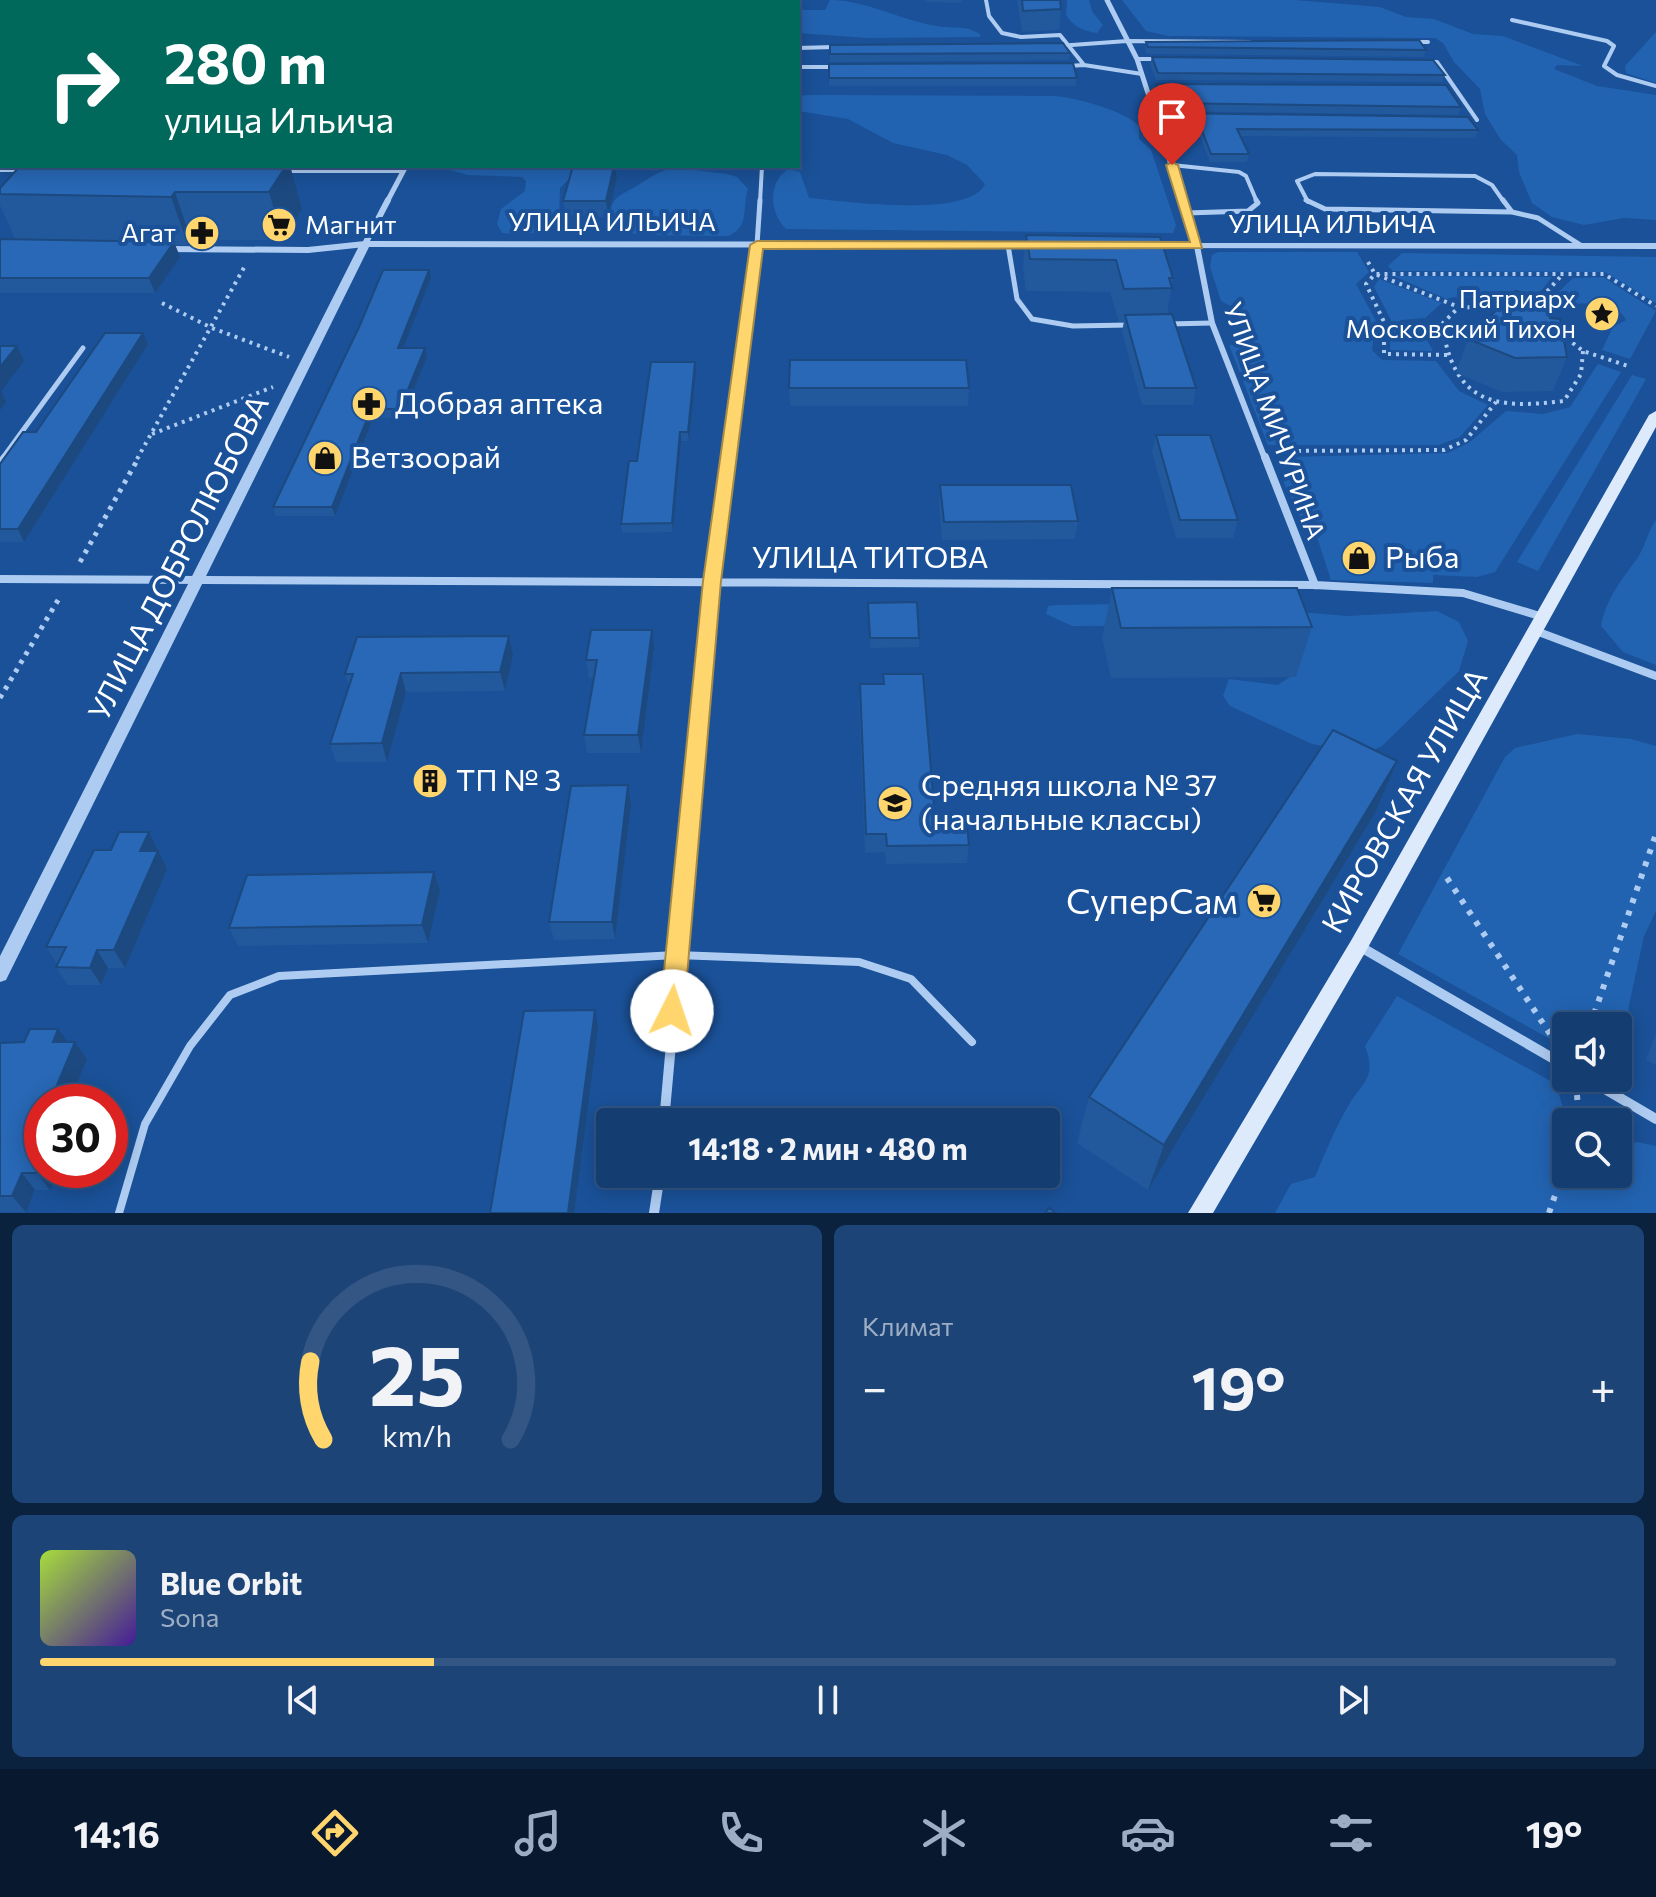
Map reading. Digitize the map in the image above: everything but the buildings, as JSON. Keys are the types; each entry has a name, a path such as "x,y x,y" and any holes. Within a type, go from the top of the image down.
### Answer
{"main road":[{"name":"КИРОВСКАЯ УЛИЦА","path":"1200,1213 1359,945 1656,415"}],"street":[{"name":"УЛИЦА МИЧУРИНА","path":"1107,0 1137,59 1172,165 1197,246 1212,323 1260,452 1315,585"},
{"name":"УЛИЦА ДОБРОЛЮБОВА","path":"0,974 405,168"},
{"name":"УЛИЦА ИЛЬИЧА","path":"155,249 308,250 365,244 1056,245"},
{"path":"665,1108 676,955 712,581 757,245"},
{"name":"УЛИЦА ИЛЬИЧА","path":"1134,245 1656,246"},
{"name":"УЛИЦА ТИТОВА","path":"0,579 1315,585 1463,593 1656,676"},
{"path":"1359,945 1552,1058"},
{"path":"1610,1092 1656,1119"},
{"path":"654,1213 658,1188"}],"lane":[{"path":"986,0 989,23 996,32 1015,37 1060,35 1084,65"},
{"path":"1512,20 1607,41 1614,46 1604,66 1617,75 1656,86"},
{"path":"1054,46 1127,41 1254,42"},
{"path":"1412,42 1428,42"},
{"path":"800,48 846,47"},
{"path":"1137,59 1169,59"},
{"path":"1422,62 1437,62 1477,120 1461,120"},
{"path":"1058,66 1084,65 1142,74"},
{"path":"800,67 844,67"},
{"path":"1145,85 1160,86"},
{"path":"1440,88 1456,88"},
{"path":"1155,116 1171,116"},
{"path":"1172,165 1239,172 1246,176 1258,203 1248,211 1187,213"},
{"path":"279,171 405,168"},
{"path":"757,245 762,168"},
{"path":"0,170 31,170"},
{"path":"1512,212 1492,185 1475,176 1315,174 1297,181 1307,201 1325,209 1512,212 1538,218 1582,246"},
{"path":"1008,245 1022,311 1031,320 1048,325 1140,325"},
{"path":"1154,325 1212,323"},
{"path":"0,462 83,348"},
{"path":"119,1213 145,1124 190,1046 230,995 279,976 676,955 859,962 911,979 972,1042"}],"path":[{"path":"0,698 71,579 253,250"},
{"path":"1375,274 1459,307 1531,309 1541,318"},
{"path":"1447,355 1384,354 1384,322 1366,284 1375,274 1604,274 1656,306"},
{"path":"1531,309 1563,274"},
{"path":"162,303 212,328 289,357 284,367"},
{"path":"1459,307 1442,324 1447,355 1459,379 1496,402 1536,405 1564,401 1581,374 1583,351"},
{"path":"1552,326 1583,351 1631,367"},
{"path":"152,434 274,387 279,377"},
{"path":"1260,452 1444,450 1466,440 1496,402"},
{"path":"1595,1012 1656,834"},
{"path":"1447,878 1552,1037"},
{"path":"1549,1213 1558,1188"}],"shaded area":[{"path":"830,0 844,1 929,25 967,29 980,34 980,37 867,38 800,33 800,6 803,10 825,10"},
{"path":"1067,0 1089,0 1092,11 1103,25 1097,33 1079,28 1069,19 1066,15"},
{"path":"1122,0 1295,0 1380,7 1406,17 1434,19 1473,34 1503,36 1583,66 1557,65 1554,69 1597,86 1656,95 1656,220 1624,218 1584,225 1552,217 1532,203 1519,172 1517,155 1501,140 1485,114 1480,89 1454,62 1443,43 1435,38 1168,36 1146,31"},
{"path":"1656,32 1656,83 1626,73 1625,66"},
{"path":"800,96 1055,96 1100,106 1123,115 1139,126 1139,139 1151,150 1176,225 1173,233 786,229 776,215 773,198 777,182 788,169 800,172 809,198 875,204 931,205 956,201 974,195 985,184 967,165 947,155 893,143 848,119 800,111"},
{"path":"442,168 580,168 560,188 559,216 565,222 535,233 502,233 497,224 501,209 525,191 526,181 522,177 468,175"},
{"path":"678,168 737,177 748,189 740,228 728,236 640,235 612,229 611,209 617,198 660,172"},
{"path":"1218,252 1357,252 1369,272 1356,284 1376,321 1372,350 1382,360 1436,361 1459,391 1488,405 1460,437 1439,445 1268,445 1229,345 1251,343 1244,313 1221,301 1210,267 1212,255"},
{"path":"1402,253 1656,257 1656,303 1605,272 1393,271 1388,266"},
{"path":"1393,276 1552,277 1533,301 1474,297 1447,299"},
{"path":"1603,277 1656,311 1630,359 1602,350 1613,327 1626,320 1620,312 1601,305 1544,306 1573,278"},
{"path":"1379,279 1442,303 1425,318 1400,320 1408,337 1426,338 1433,351 1390,350 1391,320 1374,287"},
{"path":"1598,364 1621,372 1495,572 1477,577 1433,575 1433,583 1331,580 1313,525 1301,519 1284,483 1283,472 1293,467 1287,460 1289,457 1448,453 1470,442 1506,411 1543,414 1570,407"},
{"path":"1632,375 1646,379 1538,571 1517,562"},
{"path":"1656,520 1656,665 1623,652 1601,626 1610,599 1639,556"},
{"path":"1186,603 1348,616 1437,611 1459,622 1468,641 1459,671 1382,746 1357,752 1312,744 1230,706 1223,696 1229,679 1278,685 1294,674 1266,625 1072,626 1046,614 1048,606 1058,605"},
{"path":"1577,734 1631,739 1656,746 1656,911 1644,936 1628,1012 1552,1012 1552,1040 1398,954 1505,757 1515,748"},
{"path":"1397,996 1552,1082 1552,1092 1558,1092 1563,1108 1552,1108 1552,1188 1632,1188 1632,1143 1656,1146 1656,1213 1275,1213 1291,1184 1315,1177 1343,1116 1366,1080 1370,1067 1365,1046"}],"place":[{"name":"Магнит","path":"279,225"},
{"name":"Агат","path":"202,233"},
{"name":"Патриарх Московский Тихон","path":"1602,314"},
{"name":"Добрая аптека","path":"369,404"},
{"name":"Ветзоорай","path":"325,458"},
{"name":"Рыба","path":"1359,558"},
{"name":"ТП № 3","path":"430,781"},
{"name":"Средняя школа № 37 (начальные классы)","path":"895,803"},
{"name":"СуперСам","path":"1264,901"}],"route":[{"path":"672,1011 712,581 757,245 1197,246 1172,165"}]}
